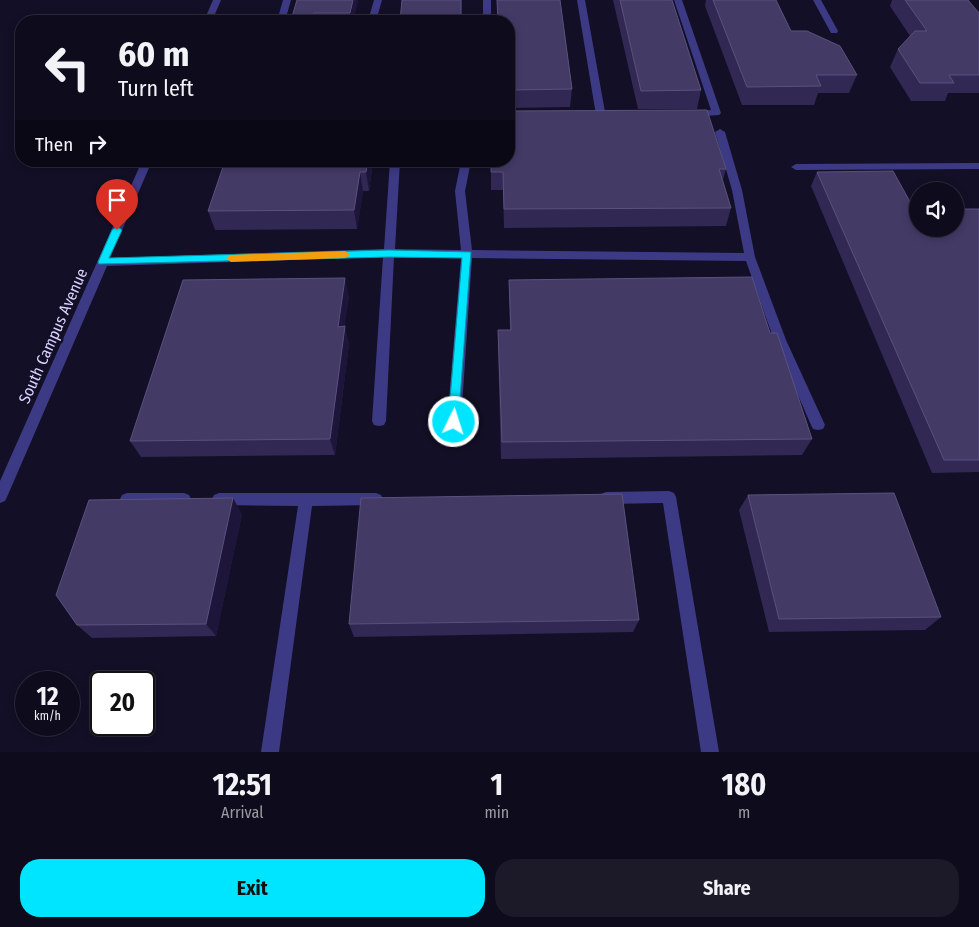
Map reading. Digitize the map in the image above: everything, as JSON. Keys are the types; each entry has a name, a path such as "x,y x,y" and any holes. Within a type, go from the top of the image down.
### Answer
{"street":[{"path":"211,15 217,0"},
{"path":"283,15 287,0"},
{"path":"374,15 378,0"},
{"path":"487,0 487,15"},
{"path":"581,0 596,115 620,115"},
{"path":"678,0 716,113 678,114"},
{"path":"818,0 834,31"},
{"path":"720,132 737,190 750,257 780,340 818,425"},
{"path":"796,167 979,166"},
{"name":"South Campus Avenue","path":"0,497 144,167"},
{"path":"379,421 395,167"},
{"path":"454,422 467,254 460,191 465,167"},
{"path":"103,262 389,254 750,257"},
{"path":"591,498 669,497 710,752"},
{"path":"127,499 394,499"},
{"path":"270,752 306,500"}],"building":[{"path":"297,0 353,0 350,13 292,15"},
{"path":"402,0 461,0 461,15 401,15"},
{"path":"497,0 560,0 572,89 515,90 515,15 498,15"},
{"path":"620,0 672,0 701,90 641,91"},
{"path":"713,0 776,0 791,31 807,31 840,46 857,75 816,75 821,86 747,87"},
{"path":"905,0 968,0 979,13 979,75 949,75 954,83 920,83 898,49 915,31 927,31"},
{"path":"707,110 726,169 719,169 731,208 504,209 503,172 491,172 491,167 515,167 515,111"},
{"path":"223,167 367,167 366,172 360,172 354,210 208,211"},
{"path":"893,171 909,200 909,237 964,237 964,209 979,209 979,460 944,460 817,172"},
{"path":"752,277 770,333 777,333 812,439 502,442 498,330 511,330 509,280"},
{"path":"345,278 338,327 345,326 330,439 130,441 183,280"},
{"path":"894,493 941,617 779,619 748,495"},
{"path":"622,494 639,620 349,624 361,498"},
{"path":"233,498 206,624 77,625 56,595 89,500"}],"slow traffic":[{"path":"231,258 345,255"}],"route":[{"path":"117,230 103,262 389,254 467,254 454,422"}]}
